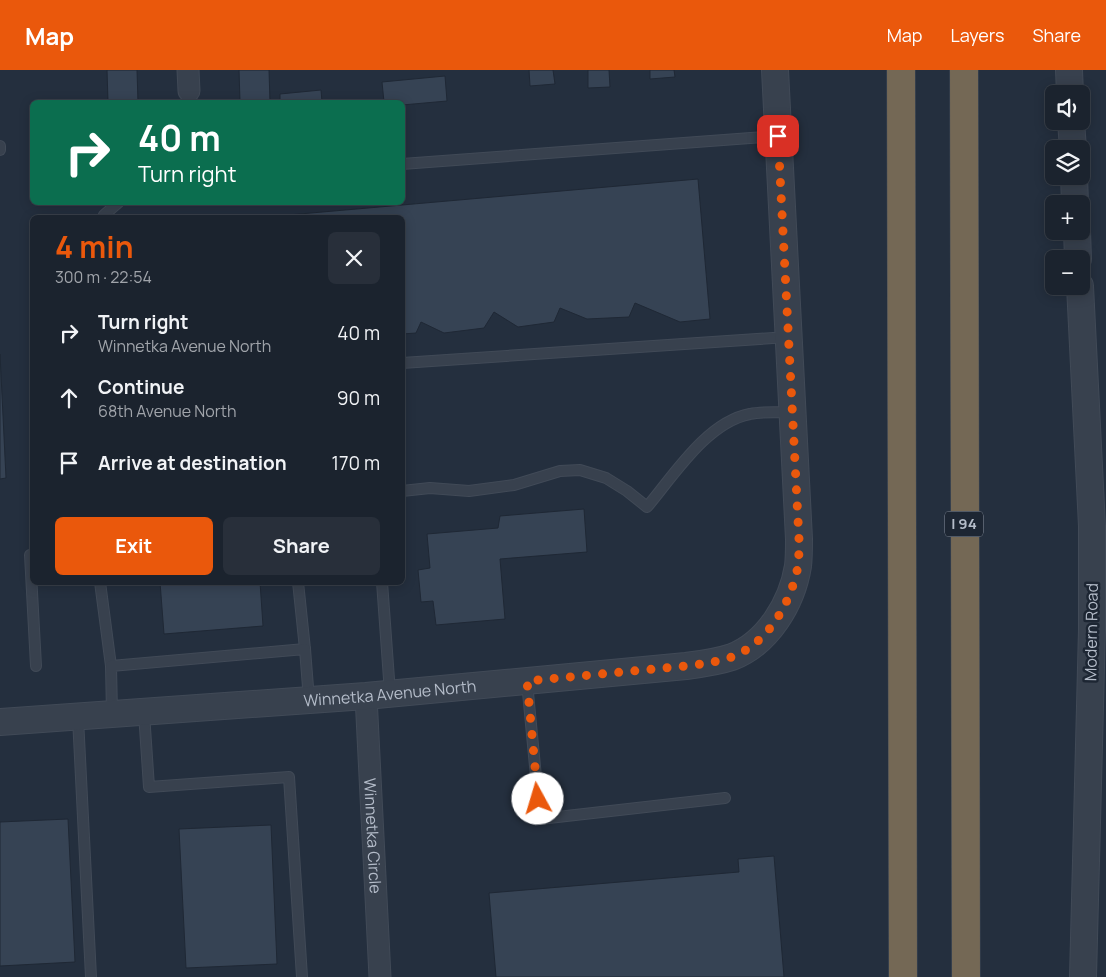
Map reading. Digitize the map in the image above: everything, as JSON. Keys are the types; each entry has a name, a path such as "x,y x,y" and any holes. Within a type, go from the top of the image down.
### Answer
{"highway":[{"path":"901,70 903,977"},
{"name":"I 94","path":"964,70 966,977"}],"street":[{"name":"Winnetka Avenue North","path":"0,722 378,695 709,663 733,656 753,644 769,629 783,609 790,594 798,565 799,539 775,70"},
{"path":"1069,70 1070,85"},
{"name":"Modern Road","path":"1080,295 1099,628 1083,977"},
{"name":"Winnetka Circle","path":"378,695 380,977"}],"lane":[{"path":"405,164 778,136"},
{"path":"104,215 116,205"},
{"path":"405,363 788,337"},
{"path":"405,490 430,488 469,491 514,485 560,472 580,470 606,478 646,507 701,442 732,419 751,414 792,412"},
{"path":"32,585 36,666"},
{"path":"100,585 111,666 112,714"},
{"path":"298,585 309,700"},
{"path":"378,695 382,585"},
{"path":"111,666 305,649"},
{"path":"527,681 540,819 725,798"},
{"path":"144,712 149,787 289,777 302,977"},
{"path":"78,716 91,977"}],"building":[{"path":"107,70 137,70 138,100 108,100"},
{"path":"239,70 269,70 270,100 240,100"},
{"path":"529,70 553,70 555,84 530,86"},
{"path":"588,70 609,70 610,87 588,88"},
{"path":"650,70 674,70 675,77 650,79"},
{"path":"445,76 447,101 405,105 405,100 384,100 382,82"},
{"path":"321,90 322,100 280,100 280,94"},
{"path":"698,179 710,319 680,322 635,303 629,317 587,319 560,308 554,322 518,327 494,312 484,328 444,333 421,322 416,333 405,334 405,215 288,215"},
{"path":"0,354 6,478 0,479"},
{"path":"584,509 587,552 500,559 505,619 436,625 433,601 421,602 418,570 430,568 427,534 498,528 500,516"},
{"path":"160,585 260,585 263,626 164,634"},
{"path":"68,819 75,962 0,966 0,822"},
{"path":"271,825 277,964 186,968 179,829"},
{"path":"774,856 784,977 496,977 489,893 739,872 738,859"}],"route":[{"path":"538,799 527,681 686,666 709,663 733,656 753,644 769,629 783,609 793,588 798,565 799,539 778,136"}]}
